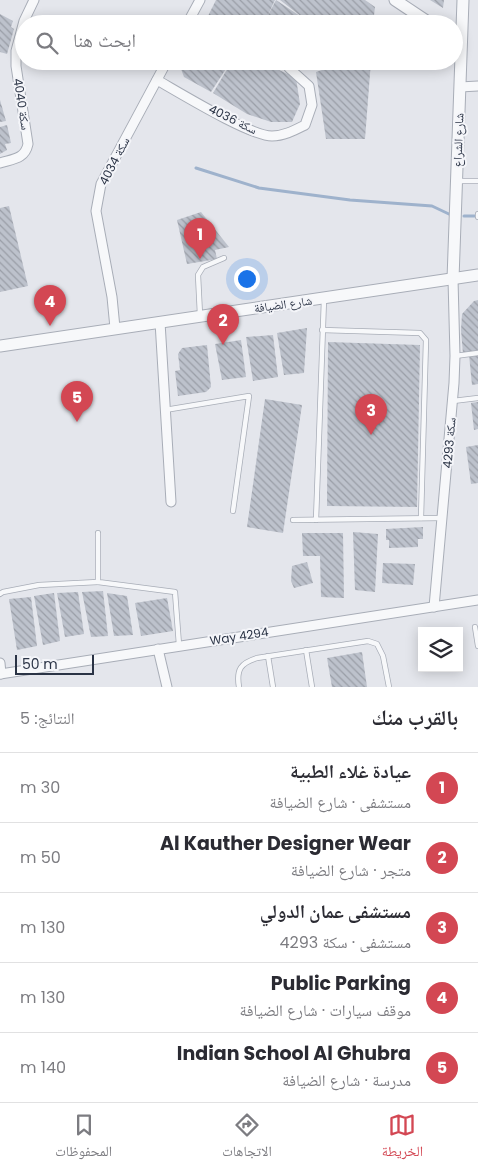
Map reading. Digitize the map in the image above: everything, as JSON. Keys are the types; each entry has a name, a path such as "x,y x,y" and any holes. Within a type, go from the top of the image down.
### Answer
{"street":[{"name":"سكة 4040","path":"27,15 34,0"},
{"path":"192,15 200,0"},
{"path":"395,0 418,15"},
{"name":"شارع الشراع","path":"461,15 463,0"},
{"name":"سكة 4040","path":"0,163 22,156 28,144 17,70"},
{"name":"سكة 4034","path":"115,328 112,297 96,211 97,199 101,184 162,70"},
{"name":"سكة 4036","path":"157,80 236,123 271,136 288,133 305,125 312,105 309,86 291,70"},
{"name":"شارع الشراع","path":"454,279 459,70"},
{"path":"460,88 478,86"},
{"name":"شارع الضيافة","path":"0,346 478,275"},
{"name":"سكة 4293","path":"434,607 456,356 454,279"},
{"path":"160,322 171,502"},
{"name":"Way 4294","path":"1,674 158,648 478,600"},
{"path":"158,648 166,687"},
{"path":"0,663 1,674"}],"lane":[{"path":"457,181 478,182"},
{"path":"200,316 198,274 203,267 224,258"},
{"path":"316,520 324,298"},
{"path":"322,330 420,333 426,340 421,518"},
{"path":"456,356 478,353"},
{"path":"165,410 249,396 233,511"},
{"path":"453,401 478,398"},
{"path":"293,520 442,518"},
{"path":"98,533 98,582"},
{"path":"0,594 39,585 98,582 175,592 179,645"},
{"path":"475,627 478,646"},
{"path":"239,687 239,670 245,662 268,656 368,640 376,644 383,656 389,687"},
{"path":"306,650 312,687"},
{"path":"268,656 273,687"}],"building":[{"path":"216,0 275,0 268,15 208,15"},
{"path":"276,0 298,15 268,15"},
{"path":"280,0 365,0 375,7 374,15 299,15"},
{"path":"430,0 444,0 443,8"},
{"path":"0,14 13,21 11,27 14,29 7,54 0,52"},
{"path":"181,70 225,70 211,92 184,77"},
{"path":"227,70 279,70 296,78 300,104 292,122 271,122 247,114 213,93"},
{"path":"322,70 370,70 365,139 326,139 316,72"},
{"path":"0,100 6,121 0,122"},
{"path":"7,125 11,143 5,144 7,150 0,154 0,127"},
{"path":"9,206 28,286 0,292 0,208"},
{"path":"201,212 229,247 215,250 217,259 187,264 177,220"},
{"path":"478,300 478,351 463,354 462,314 474,301"},
{"path":"307,328 304,373 284,375 277,333"},
{"path":"273,335 278,377 253,381 246,337"},
{"path":"241,340 246,377 222,380 215,344"},
{"path":"328,342 420,345 417,507 327,506"},
{"path":"207,345 211,387 206,392 178,396 175,371 180,370 178,354 182,348"},
{"path":"469,355 478,355 478,384 472,385"},
{"path":"265,399 302,405 283,533 247,527"},
{"path":"478,402 478,429 474,430 471,403"},
{"path":"478,445 478,483 471,484 466,447"},
{"path":"423,527 423,539 418,539 418,547 389,548 389,540 386,540 386,529"},
{"path":"353,532 378,534 375,592 355,590"},
{"path":"302,533 343,533 344,598 321,597 320,556 303,556"},
{"path":"307,562 313,583 294,588 291,581 292,566"},
{"path":"383,563 415,564 413,585 382,583"},
{"path":"103,591 108,636 91,637 82,592"},
{"path":"78,592 84,634 65,637 57,593"},
{"path":"54,593 60,641 43,645 34,596"},
{"path":"107,593 127,596 133,635 114,636"},
{"path":"31,597 37,646 17,650 9,599"},
{"path":"167,598 173,631 141,636 135,603"},
{"path":"362,652 367,687 332,687 327,658"}],"waterway":[{"path":"196,168 259,188 350,200 432,206 451,215"},
{"path":"464,216 478,216"}],"place":[{"name":"عيادة غلاء الطبية","path":"200,259"},
{"name":"Public Parking","path":"50,326"},
{"name":"Al Kauther Designer Wear","path":"223,345"},
{"name":"Indian School Al Ghubra","path":"77,422"},
{"name":"مستشفى عمان الدولي","path":"371,435"}]}
